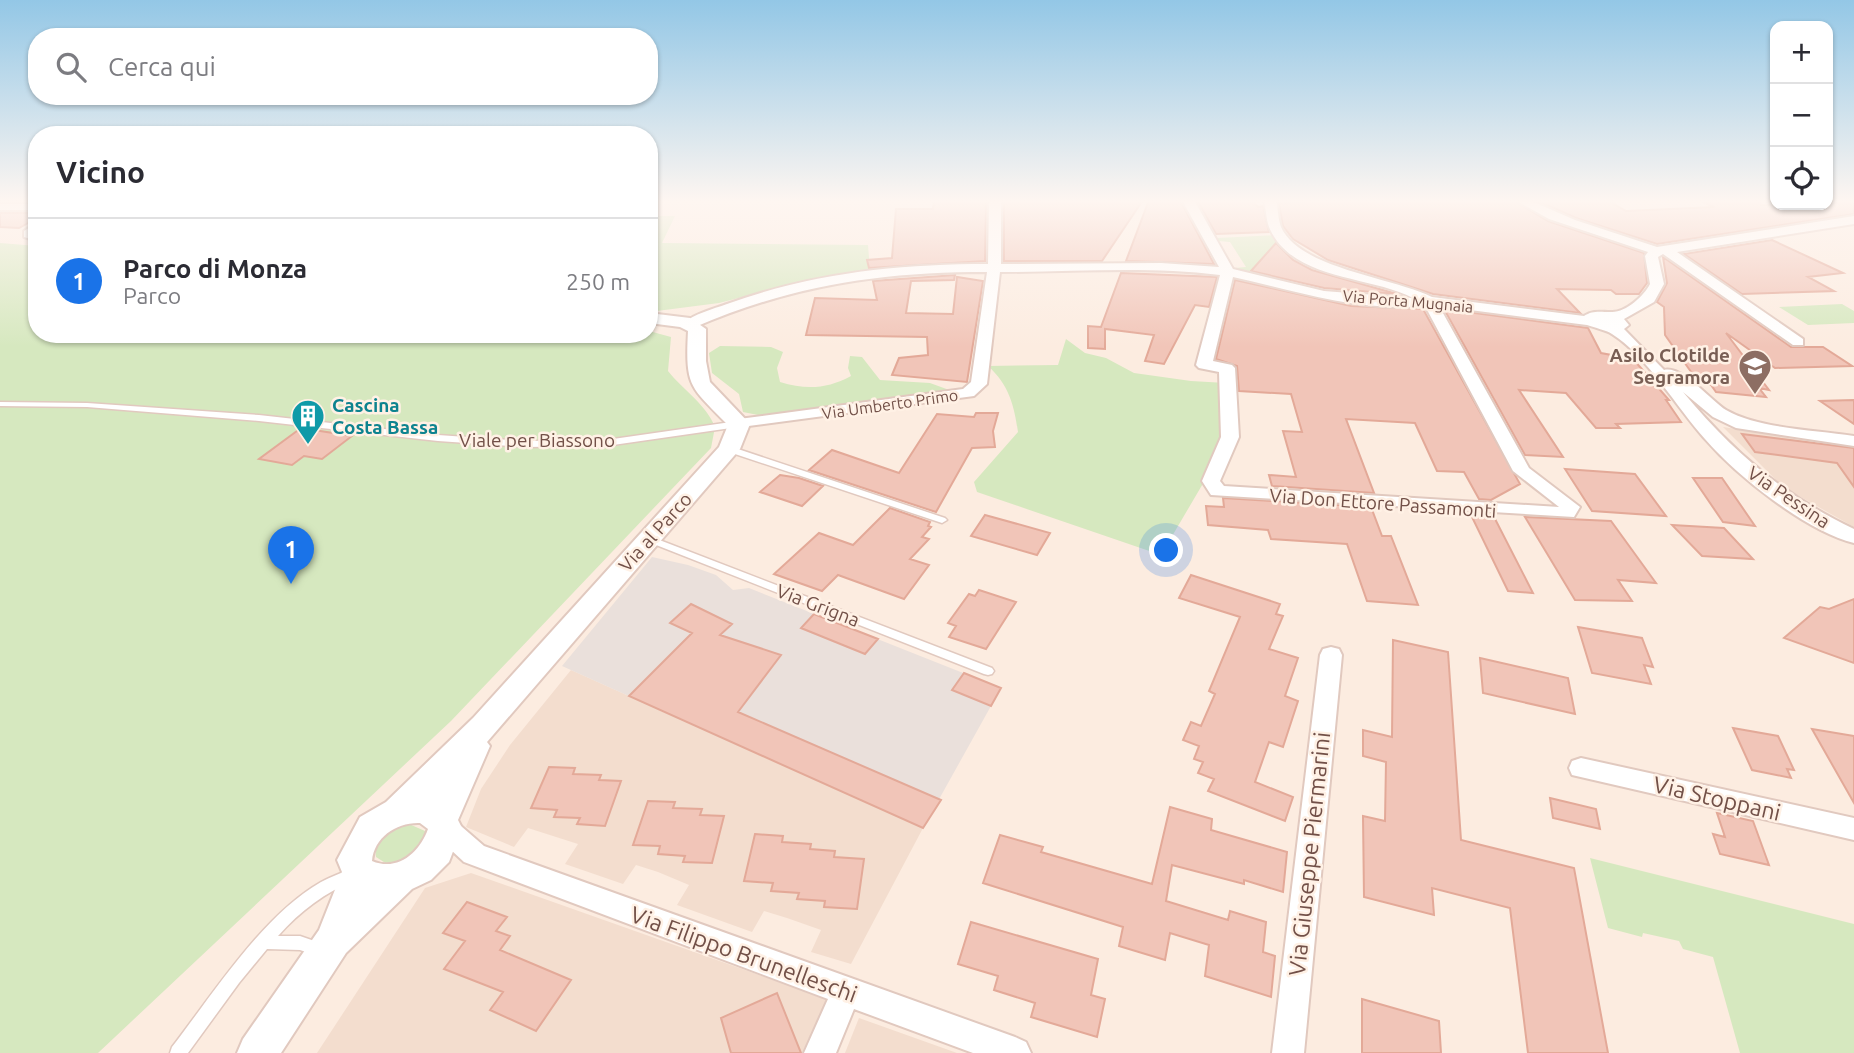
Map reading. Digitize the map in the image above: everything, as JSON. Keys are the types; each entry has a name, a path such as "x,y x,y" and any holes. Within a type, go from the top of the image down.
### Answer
{"street":[{"name":"Via Umberto Primo","path":"739,424 968,393 979,384 994,249"},
{"path":"1216,249 1228,272"},
{"path":"1290,249 1296,255 1310,261 1402,289 1429,301"},
{"path":"1615,323 1649,299 1657,284 1651,257 1660,250 1666,249"},
{"path":"1660,250 1798,342"},
{"name":"Via Porta Mugnaia","path":"994,269 1150,267 1228,272 1291,289 1405,302 1429,301 1615,323"},
{"path":"659,319 690,324 740,303 817,281 900,272 994,269"},
{"name":"Via Don Ettore Passamonti","path":"1228,272 1205,365 1227,368 1230,437 1211,481 1218,491 1561,514 1571,507 1522,471 1429,301"},
{"name":"Via Pessina","path":"1615,323 1712,437 1755,478 1854,537"},
{"path":"690,324 699,333 695,361 700,384 739,424"},
{"path":"1637,348 1732,420 1854,441"},
{"path":"1637,348 1685,414 1702,443"},
{"name":"Via al Parco","path":"398,811 484,726 729,449 739,424"},
{"name":"Via Giuseppe Piermarini","path":"1288,1053 1331,655"},
{"name":"Via al Parco","path":"443,824 484,726"},
{"name":"Via Stoppani","path":"1581,768 1854,829"},
{"path":"329,946 410,873 437,852 443,824 427,809 398,811 378,821 361,838 354,860 360,872 379,880 410,873 474,854"},
{"name":"Via Filippo Brunelleschi","path":"443,824 474,854 1016,1053"},
{"path":"257,1053 329,946 360,872"},
{"path":"820,1053 846,992"}],"lane":[{"name":"Viale per Biassono","path":"0,404 112,407 526,444 606,443 739,424"},
{"path":"729,449 943,520"},
{"name":"Via Grigna","path":"649,539 988,671"},
{"path":"178,1053 264,943 303,901 334,880 360,872"},
{"path":"264,943 329,946"}],"shaded area":[{"path":"1723,427 1854,447 1854,527 1783,487"},
{"path":"652,557 716,575 733,590 749,588 1001,688 923,828 562,666"},
{"path":"571,670 923,828 851,964 811,952 821,930 764,911 752,932 677,905 689,885 658,872 636,865 623,884 565,864 578,844 528,828 514,847 466,827 481,789 510,745"},
{"path":"471,873 827,999 802,1053 317,1053 425,888"},
{"path":"859,1018 957,1053 845,1053"}],"green space":[{"path":"0,249 28,249 28,343 658,343 658,333 671,337 668,371 711,419 715,427 711,448 451,721 98,1053 0,1053"},
{"path":"658,249 868,249 870,270 816,278 719,303 658,311"},
{"path":"1235,249 1288,249 1296,257 1270,251 1247,277 1238,274 1235,268 1246,267"},
{"path":"1842,304 1854,311 1854,323 1808,325 1779,307"},
{"path":"1066,339 1085,353 1106,358 1134,373 1226,383 1237,404 1239,438 1208,475 1161,555 977,492 974,482 1018,432 1009,396 988,366 1058,365"},
{"path":"720,346 771,347 783,352 777,368 780,382 790,385 816,387 833,384 851,376 848,368 850,356 862,357 880,380 930,383 952,391 763,416 743,412 739,394 712,373 709,353"},
{"path":"409,824 425,831 426,842 402,863 387,864 376,857 378,844 385,834"},
{"path":"1590,858 1854,924 1854,1053 1740,1053 1713,957 1683,949 1679,941 1643,933 1642,937 1608,928"}],"building":[{"path":"893,249 985,249 985,261 869,268 867,260 892,258"},
{"path":"1004,249 1110,249 1102,261 1004,261"},
{"path":"1130,249 1206,249 1214,264 1126,261"},
{"path":"1271,249 1282,249 1293,260 1312,270 1397,294 1324,288 1251,271"},
{"path":"1310,249 1632,249 1644,253 1647,283 1639,294 1616,294 1611,290 1557,289 1580,313 1433,294 1328,260"},
{"path":"1715,249 1792,249 1843,273 1808,277 1834,291 1742,294 1684,254"},
{"path":"1663,257 1791,347 1823,347 1852,366 1775,368 1726,333 1769,390 1759,388 1766,397 1716,392 1711,385 1699,383 1665,335 1664,307 1657,302 1667,283"},
{"path":"1121,273 1217,277 1209,307 1195,305 1164,364 1145,361 1154,335 1105,329 1105,349 1088,348 1088,326 1101,327"},
{"path":"955,275 954,280 911,281 906,313 953,314 957,277 983,281 967,382 892,375 899,358 928,355 927,337 806,335 815,298 877,300 873,281"},
{"path":"1235,280 1351,306 1423,309 1520,484 1491,500 1479,499 1464,472 1437,471 1415,423 1346,419 1374,493 1272,486 1269,475 1296,477 1283,431 1302,432 1291,394 1239,391 1237,366 1216,359"},
{"path":"1444,309 1588,328 1601,353 1633,359 1669,400 1666,400 1681,422 1616,424 1620,428 1596,428 1566,393 1519,390 1563,457 1525,455"},
{"path":"1854,400 1854,424 1820,401"},
{"path":"976,413 998,413 993,431 995,447 972,448 936,512 809,470 832,450 899,473 937,414 974,417"},
{"name":"Cascina Costa Bassa","path":"301,428 352,436 322,459 304,456 292,465 259,459"},
{"path":"1742,434 1854,448 1854,487 1837,463 1755,452"},
{"path":"1565,469 1635,474 1666,516 1592,511"},
{"path":"780,475 823,486 802,506 760,492"},
{"path":"1693,478 1722,478 1755,526 1723,522"},
{"path":"1223,498 1371,507 1382,536 1391,536 1418,605 1367,601 1347,544 1271,539 1268,530 1208,525 1206,506 1224,507"},
{"path":"890,508 930,522 928,526 931,527 922,537 929,539 910,559 929,565 904,599 838,575 822,591 774,574 819,533 853,545"},
{"path":"1470,513 1493,515 1533,593 1508,591"},
{"path":"985,515 1050,533 1037,555 971,536"},
{"path":"1525,517 1611,521 1656,583 1618,580 1632,601 1575,600"},
{"path":"1672,525 1724,528 1753,559 1702,556"},
{"path":"1191,575 1280,604 1276,614 1283,616 1269,649 1298,658 1285,696 1298,701 1283,747 1269,742 1255,782 1293,797 1285,821 1208,791 1214,779 1198,773 1203,762 1194,759 1199,746 1183,740 1191,722 1201,726 1215,694 1209,691 1240,617 1179,598"},
{"path":"979,590 1016,602 986,649 949,637 956,626 948,623 969,594 975,596"},
{"path":"1854,599 1854,663 1784,638 1820,607 1829,609"},
{"path":"691,604 732,624 720,635 781,655 738,712 941,800 923,828 629,696 692,633 670,623"},
{"path":"814,614 878,639 865,654 801,628"},
{"path":"1578,627 1642,638 1653,667 1644,665 1651,684 1592,673"},
{"path":"1393,640 1448,652 1461,840 1574,868 1608,1053 1528,1053 1510,908 1432,888 1434,915 1364,897 1363,816 1385,821 1386,762 1363,756 1363,730 1392,737"},
{"path":"1480,658 1568,678 1575,714 1483,693"},
{"path":"964,673 1001,688 991,706 952,690"},
{"path":"1733,728 1778,736 1794,770 1787,769 1791,778 1752,770"},
{"path":"1812,729 1854,736 1854,803 1829,759"},
{"path":"549,767 575,768 573,774 601,775 599,780 621,781 605,826 577,824 580,818 554,817 557,810 531,808"},
{"path":"1550,798 1596,809 1600,829 1553,818"},
{"path":"648,801 675,802 673,808 702,809 700,815 724,816 712,863 683,862 685,856 658,854 660,846 633,845"},
{"path":"1170,807 1212,819 1211,830 1287,852 1283,892 1244,880 1244,884 1172,865 1166,901 1228,920 1230,911 1266,922 1263,952 1275,956 1271,997 1205,976 1209,945 1170,933 1165,960 1119,946 1123,927 983,883 1000,835 1043,847 1041,852 1152,884"},
{"path":"1717,813 1753,821 1769,865 1720,854 1713,834 1725,837"},
{"path":"755,834 783,836 782,842 811,844 810,849 835,851 834,857 864,859 857,909 824,907 825,901 797,899 799,893 771,891 773,883 744,881"},
{"path":"467,902 507,917 496,931 510,936 500,950 571,980 536,1031 490,1010 503,992 444,969 465,941 443,933"},
{"path":"971,922 1098,959 1091,995 1105,999 1097,1037 1031,1017 1035,1003 994,990 998,976 958,964"},
{"path":"777,993 801,1053 731,1053 721,1018"},
{"path":"1362,999 1439,1021 1441,1053 1362,1053"}],"place":[{"name":"Asilo Clotilde Segramora","path":"1755,396"},
{"name":"Cascina Costa Bassa","path":"308,446"},
{"name":"Parco di Monza","path":"291,584"}]}
